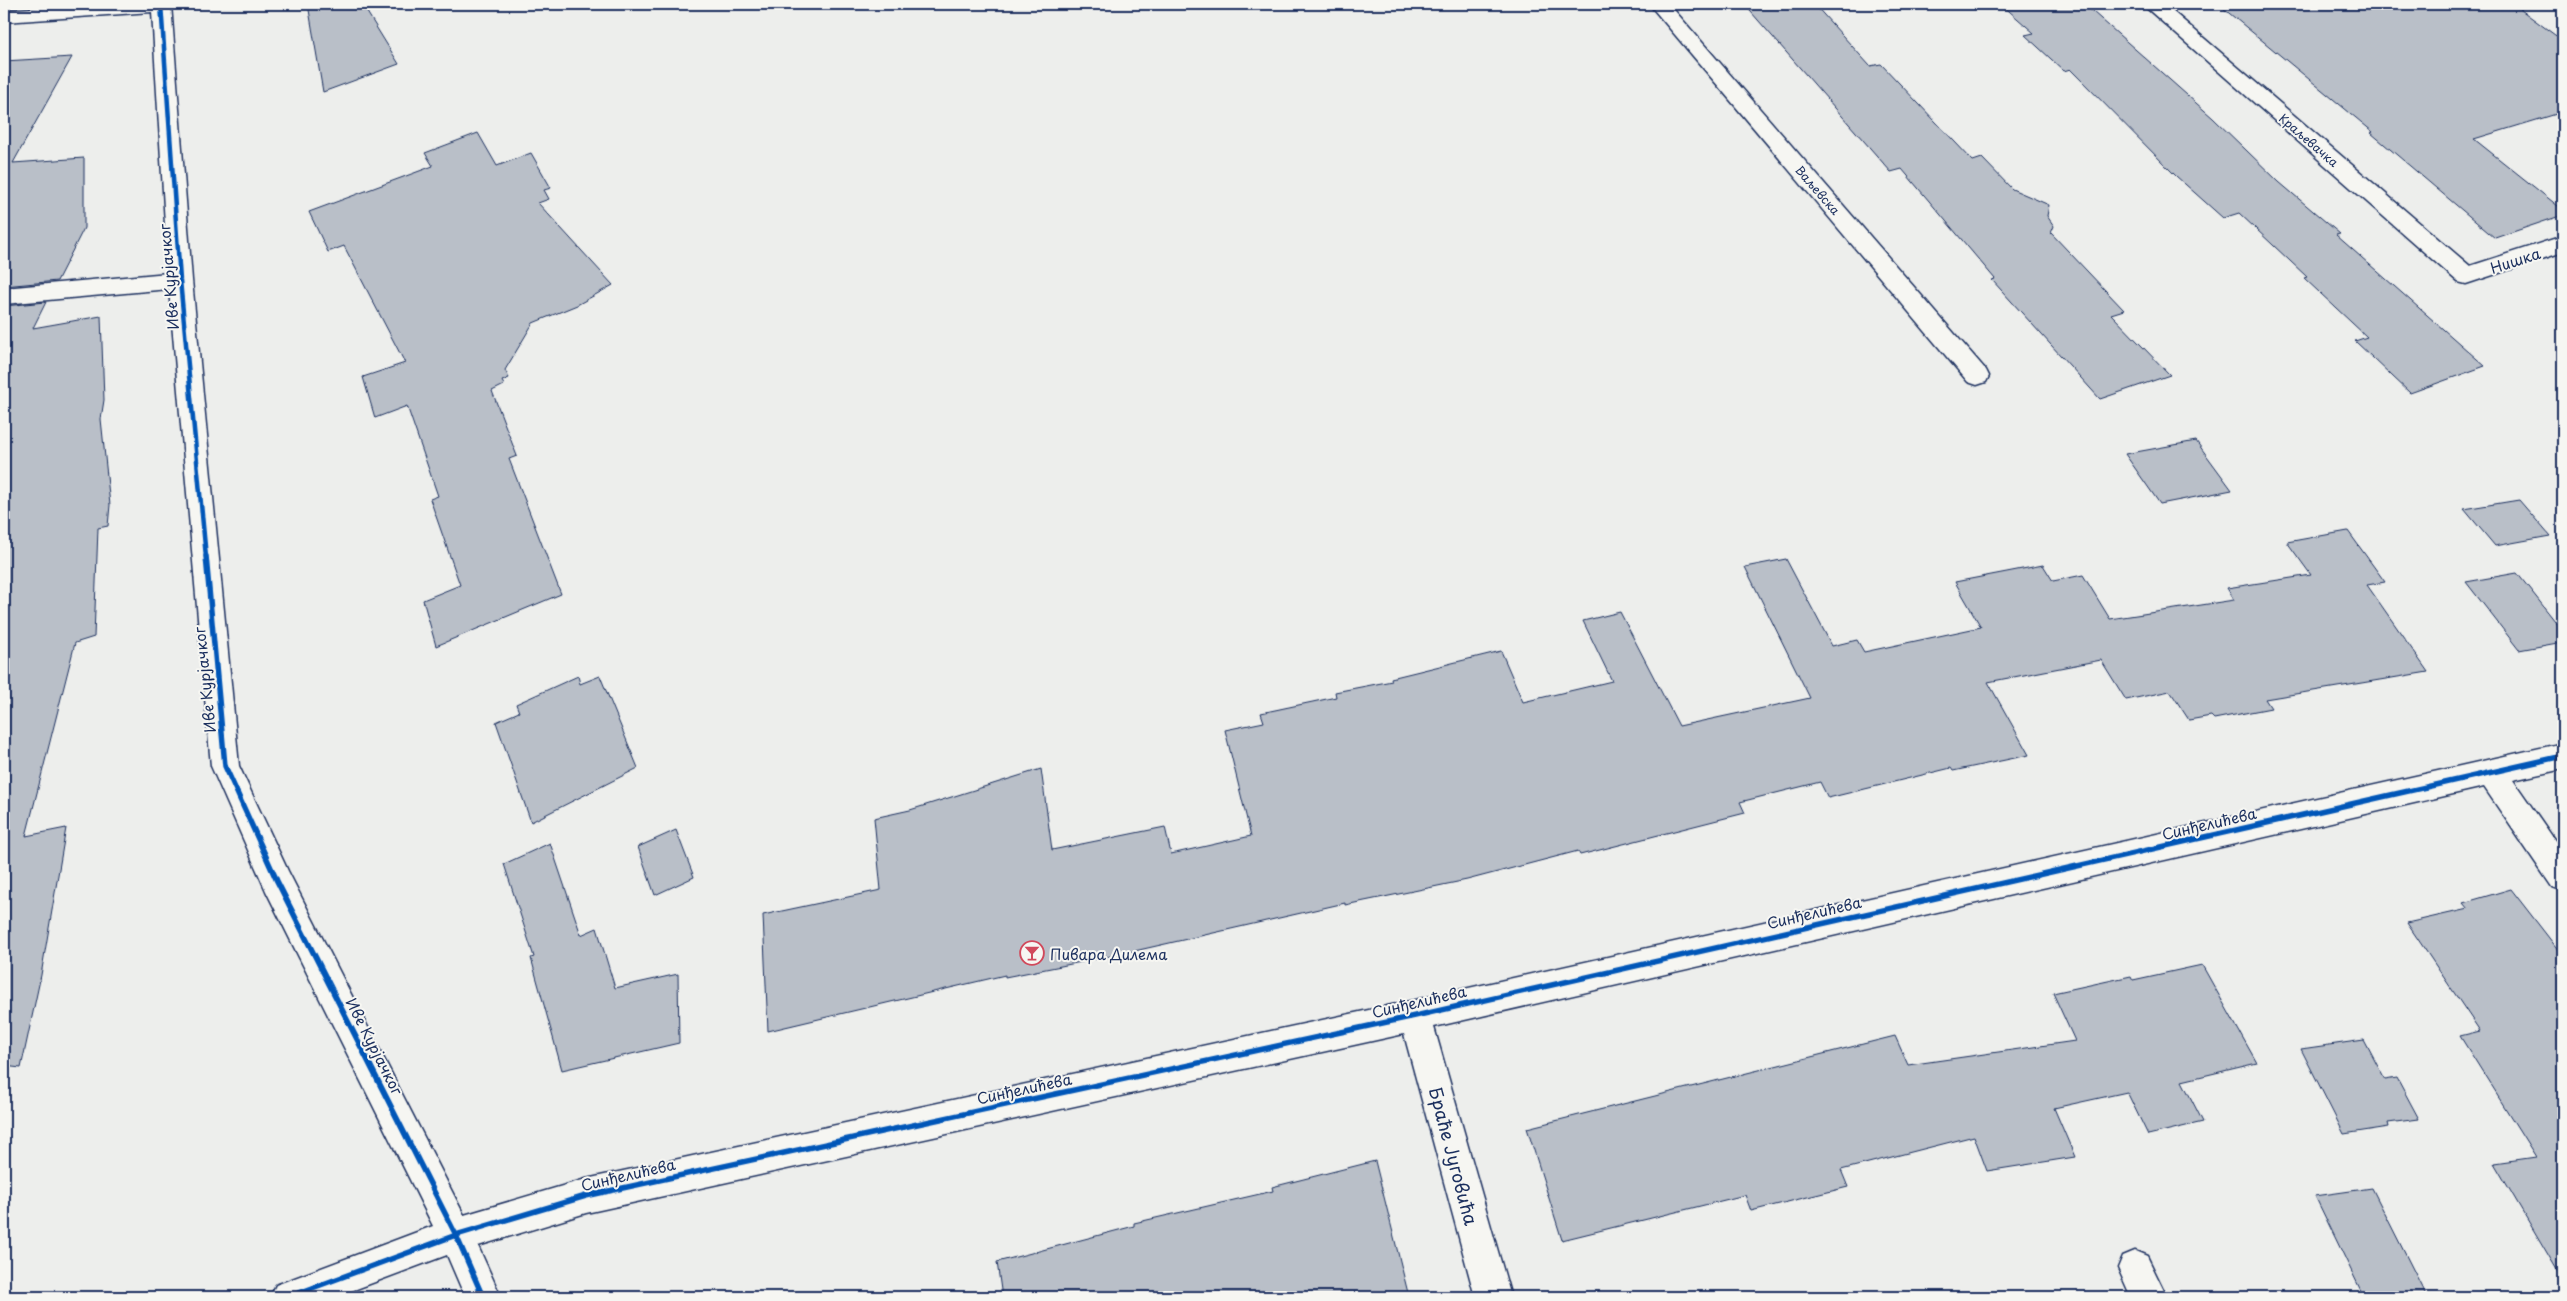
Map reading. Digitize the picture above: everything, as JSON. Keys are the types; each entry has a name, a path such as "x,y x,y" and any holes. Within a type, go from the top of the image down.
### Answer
{"street":[{"name":"Ваљевска","path":"1659,4 1977,376"},
{"name":"Краљевачка","path":"2152,4 2466,276"},
{"path":"4,16 161,5"},
{"name":"Иве Курјачког","path":"161,5 180,280 225,766 278,881 456,1235 483,1297"},
{"name":"Нишка","path":"2466,276 2563,244"},
{"path":"4,296 180,280"},
{"name":"Синђелићева","path":"288,1297 456,1235 586,1196 1415,1016 2563,756"},
{"path":"2490,772 2563,877"},
{"name":"Браће Југовића","path":"1415,1016 1493,1297"}],"building":[{"path":"308,4 362,4 399,64 323,92"},
{"path":"1744,4 1814,4 1870,66 1881,64 1973,161 1982,158 2012,189 2049,205 2047,216 2054,226 2051,233 2124,310 2111,314 2170,375 2100,399 1992,280 1995,279 1902,169 1891,172"},
{"path":"2001,4 2084,4 2213,118 2279,182 2340,234 2336,235 2485,366 2410,393 2355,341 2367,337 2304,278 2307,277 2239,213 2223,218 2176,176 2070,69 2064,71 2025,35 2034,33"},
{"path":"2218,4 2513,4 2563,41 2563,112 2474,139 2563,210 2563,215 2495,238 2371,133 2373,132"},
{"path":"72,57 13,163 84,158 84,228 57,281 4,286 4,61"},
{"path":"478,133 497,166 531,153 551,188 544,190 549,199 538,203 613,285 577,305 533,323 505,370 509,378 502,381 504,385 492,391 517,456 509,459 561,594 436,646 423,600 460,585 430,499 438,496 407,406 375,418 363,377 405,363 344,246 328,252 309,212 433,166 425,153"},
{"path":"46,302 33,328 101,316 104,400 101,419 110,505 108,526 98,528 94,637 75,643 26,836 66,828 41,975 21,1068 4,1066 4,306"},
{"path":"2196,441 2232,490 2160,504 2125,454"},
{"path":"2519,500 2550,536 2495,546 2464,509"},
{"path":"2348,531 2385,582 2367,585 2428,672 2265,699 2271,708 2214,719 2211,716 2189,720 2170,691 2126,700 2101,660 1988,682 2029,755 1953,771 1951,768 1828,798 1820,782 1740,802 1745,813 1580,855 1578,851 1467,880 1345,905 1345,903 1117,955 1005,977 1005,975 768,1031 763,915 881,890 874,818 910,810 1041,769 1052,850 1165,827 1171,854 1251,836 1225,730 1264,722 1261,713 1336,697 1335,692 1392,681 1391,678 1501,651 1523,702 1612,681 1583,621 1620,612 1679,726 1810,698 1745,567 1786,559 1832,646 1857,640 1864,652 1981,627 1955,582 2043,565 2053,581 2083,575 2110,619 2234,600 2227,588 2311,575 2287,542"},
{"path":"2517,573 2563,631 2563,642 2519,650 2466,582"},
{"path":"578,676 580,684 600,676 638,768 531,822 496,722 519,712 516,704"},
{"path":"676,830 694,877 655,895 638,847"},
{"path":"550,843 581,935 597,928 615,988 678,974 679,1043 562,1070 531,958 534,957 504,864"},
{"path":"2511,889 2563,956 2563,1280 2494,1163 2536,1157 2460,1036 2480,1031 2407,923 2468,909 2463,903"},
{"path":"2202,965 2257,1063 2182,1081 2203,1122 2148,1135 2127,1092 2054,1108 2075,1157 1987,1171 1974,1136 1841,1170 1848,1187 1751,1211 1745,1195 1562,1240 1527,1128 1895,1036 1908,1065 2075,1041 2053,993 2131,976 2133,980"},
{"path":"2364,1040 2385,1080 2397,1078 2419,1119 2388,1123 2389,1127 2344,1134 2301,1049"},
{"path":"1375,1161 1409,1297 1002,1297 997,1262 1134,1226 1134,1223 1273,1191 1272,1187"},
{"path":"2372,1188 2427,1297 2364,1297 2315,1196"}],"cycle path":[{"path":"161,4 180,280 225,766 277,881 456,1235 483,1297"},
{"path":"288,1297 456,1235 586,1196 1415,1016 2563,756"}],"place":[{"name":"Пивара Дилема","path":"1032,953"}]}
